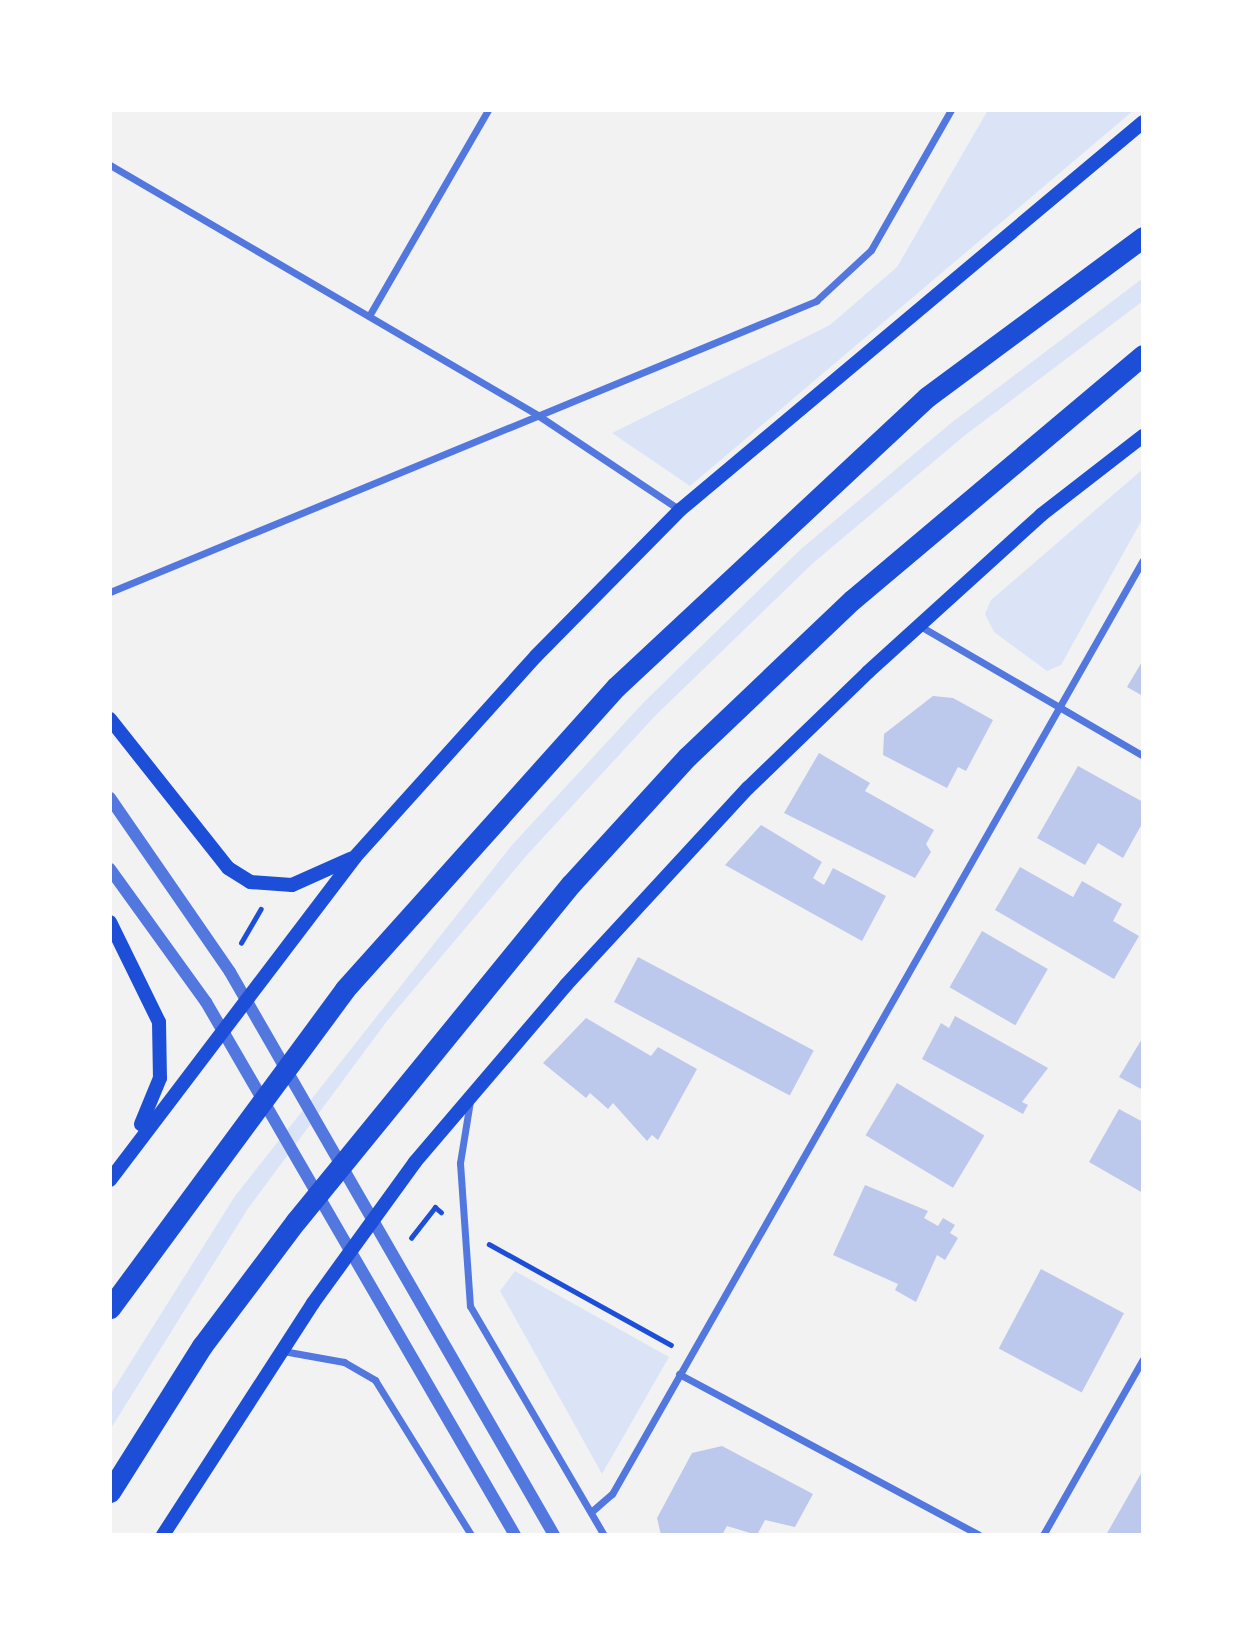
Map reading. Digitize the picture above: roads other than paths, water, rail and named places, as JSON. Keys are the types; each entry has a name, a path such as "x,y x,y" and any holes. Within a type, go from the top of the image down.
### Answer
{"highway":[{"path":"110,1308 345,989 616,687 779,528 927,397 1143,237"},
{"path":"110,1492 202,1346 296,1221 571,884 687,757 852,600 1143,355"}],"main road":[{"path":"110,1180 134,1142 355,857 680,510 1143,122"},
{"path":"163,1535 313,1303 415,1162 748,788 919,625 1041,515 1143,436"},
{"path":"110,719 229,868 250,881 292,885 355,857"},
{"path":"110,922 153,1003 160,1035 160,1078 134,1142"}],"street":[{"path":"369,316 488,110"},
{"path":"110,592 816,301 871,250 951,110"},
{"path":"110,165 539,416 680,510"},
{"path":"591,1512 612,1494 1061,710 1143,560"},
{"path":"919,625 1143,756"},
{"path":"110,798 230,972 554,1535"},
{"path":"110,869 206,1002 515,1535"},
{"path":"471,1100 460,1163 461,1229 470,1306 604,1535"},
{"path":"282,1351 344,1362 376,1380 471,1535"},
{"path":"1043,1535 1143,1359"},
{"path":"679,1374 979,1535"}]}
